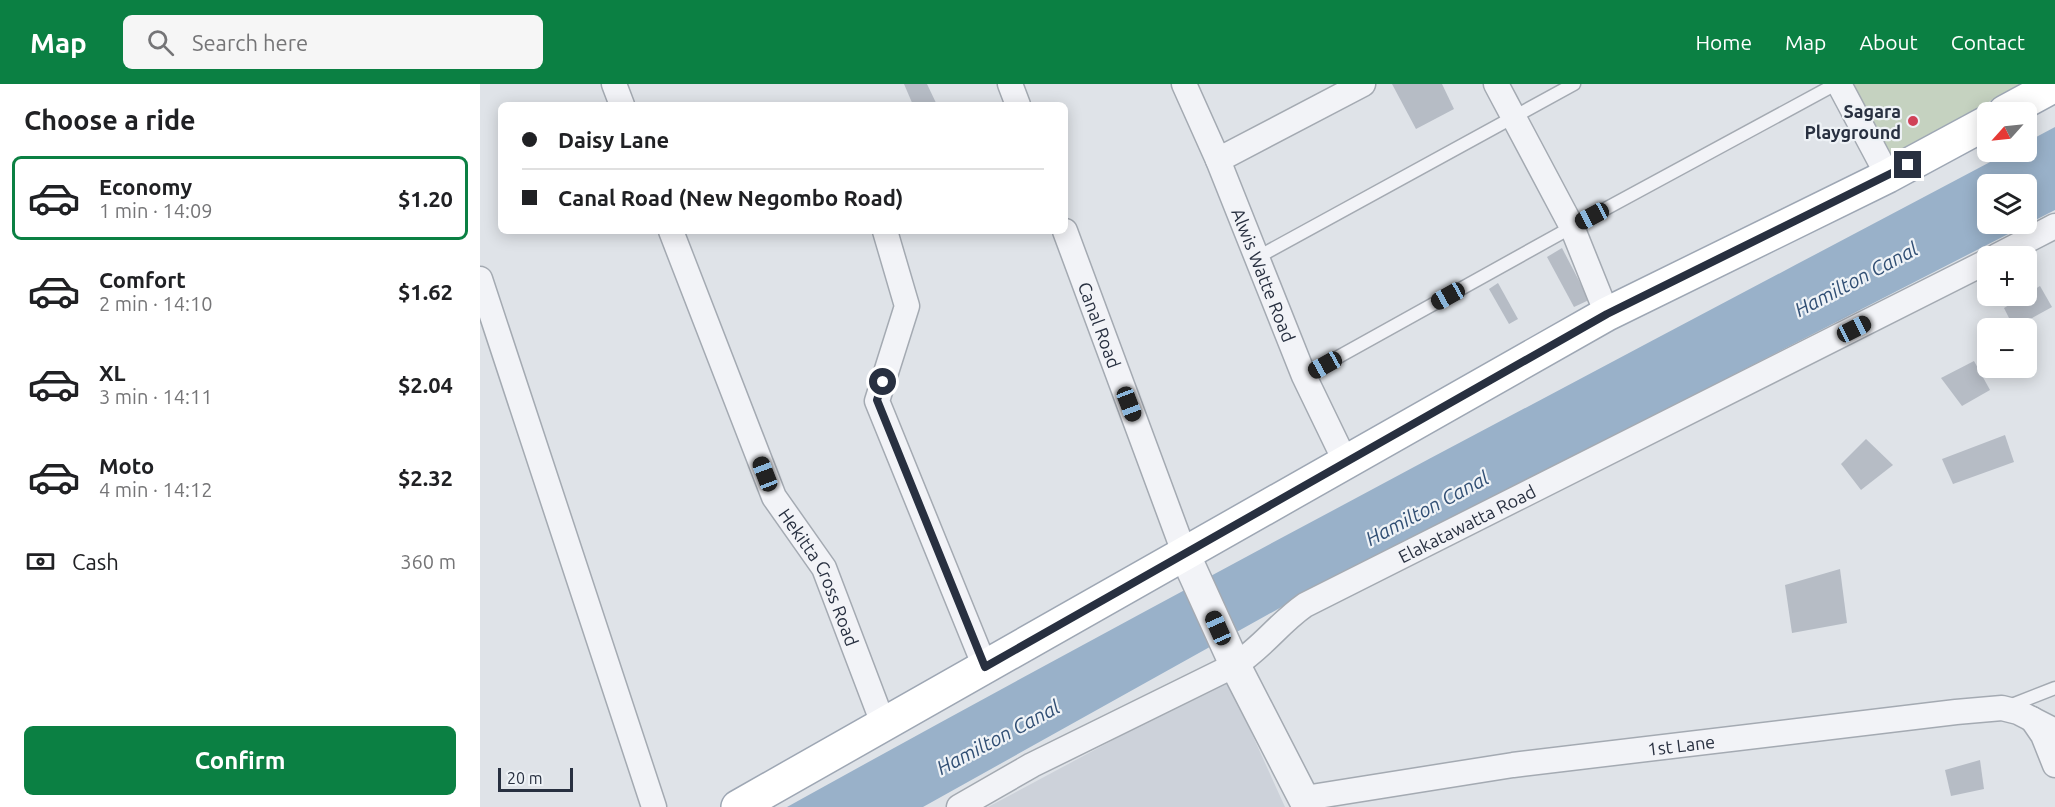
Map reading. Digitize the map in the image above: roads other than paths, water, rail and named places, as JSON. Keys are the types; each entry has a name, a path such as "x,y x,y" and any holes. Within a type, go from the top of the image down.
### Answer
{"main road":[{"path":"2024,102 2055,85"},
{"path":"738,807 1607,314 1888,176 1977,128"}],"street":[{"path":"614,84 621,102"},
{"path":"1010,84 1017,102"},
{"name":"Alwis Watte Road","path":"1184,84 1258,257 1304,376 1347,463"},
{"path":"1218,160 1363,84"},
{"path":"1496,84 1572,226 1607,314"},
{"path":"1838,84 1888,176"},
{"path":"2016,246 2055,226"},
{"name":"Hekitta Cross Road","path":"671,234 774,497 824,568 884,726"},
{"path":"886,234 907,306 877,400 985,667"},
{"name":"Canal Road","path":"1066,234 1185,555"},
{"name":"Elakatawatta Road","path":"959,807 1032,765 1235,665 1269,639 1280,624 1305,604 1977,267"},
{"path":"480,279 654,807"},
{"path":"1185,555 1235,665 1306,803"},
{"name":"1st Lane","path":"1306,803 1524,764 1956,711 2002,708 2055,731"},
{"path":"2031,719 2043,735 2055,765"}],"lane":[{"path":"1258,257 1574,84"},
{"path":"1304,376 1572,226 1838,84"},
{"path":"2002,708 2055,688"}],"water":[{"name":"Hamilton Canal","path":"2055,127 2055,210 2037,219 2037,174 1977,174 1977,234 2008,234 1985,246 1977,246 1977,250 1294,600 923,807 787,807 1244,558 1990,162 2037,162 2037,137"}],"place":[{"name":"Sagara Playground","path":"1913,121"}]}
